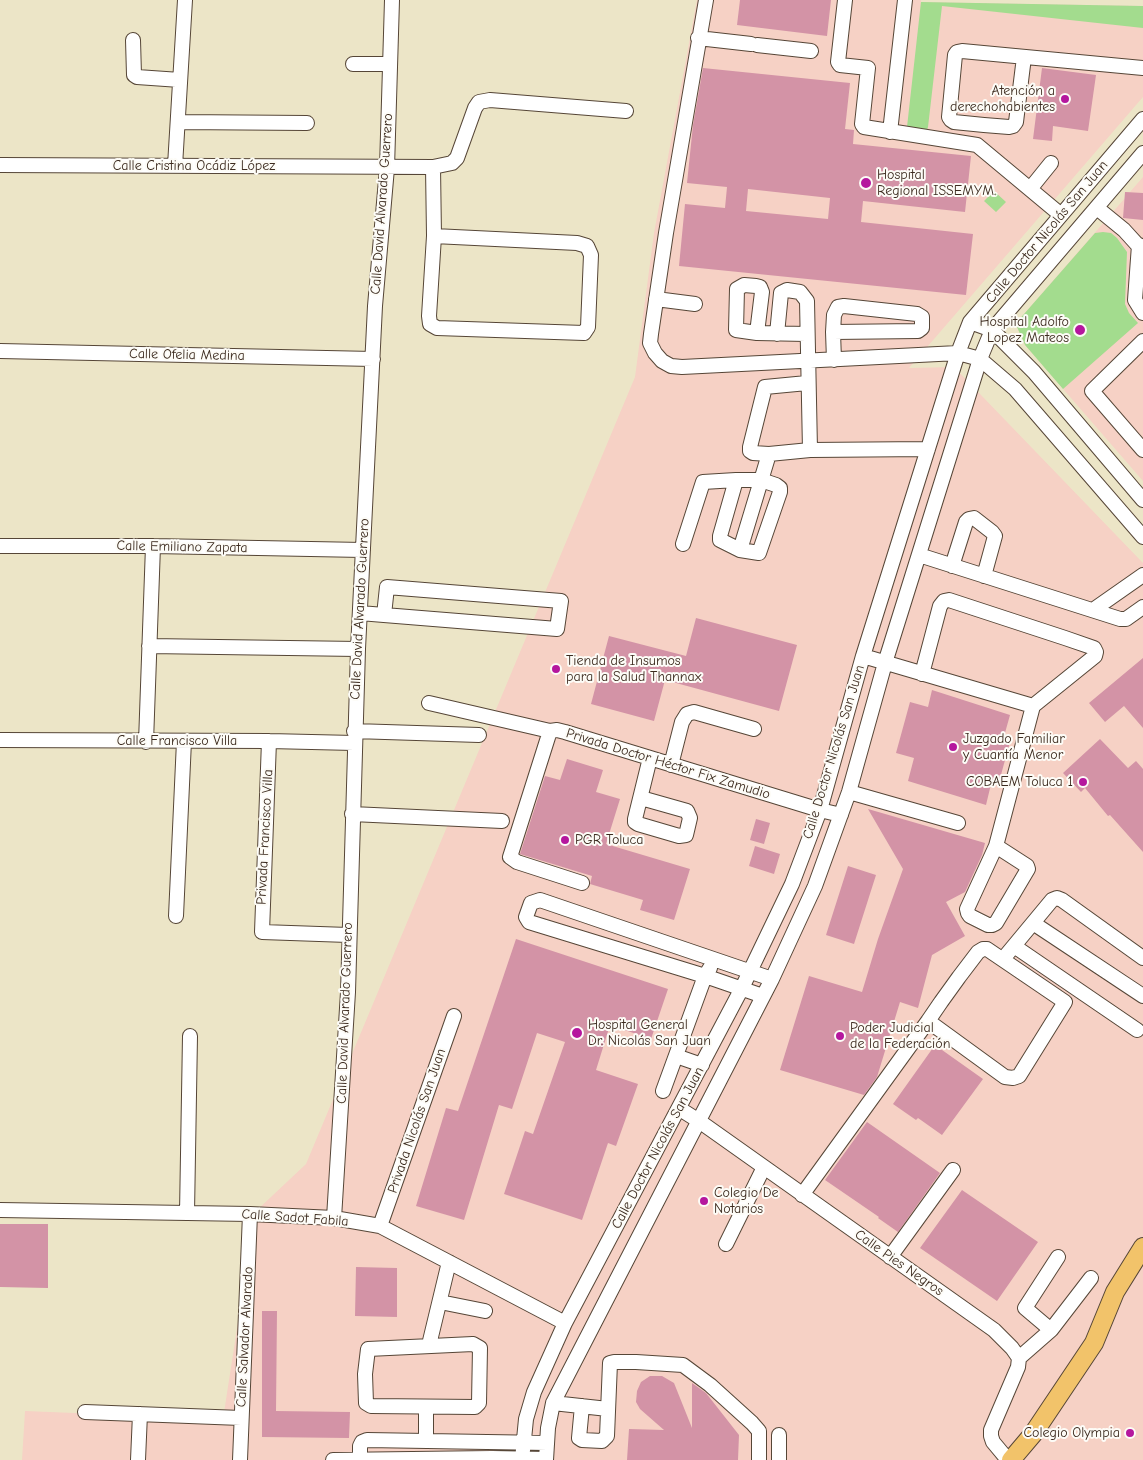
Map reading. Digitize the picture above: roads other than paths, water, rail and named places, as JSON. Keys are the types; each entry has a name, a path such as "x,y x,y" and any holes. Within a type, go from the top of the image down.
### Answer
{"main road":[{"path":"1010,1460 1033,1434 1094,1343 1115,1292 1143,1247"}],"street":[{"path":"175,166 185,0"},
{"name":"Calle David Alvarado Guerrero","path":"334,1218 348,992 354,737 375,306 388,168 392,0"},
{"path":"706,0 698,38 650,343 659,357 671,366 696,367 958,353 980,359 1015,389 1143,537"},
{"path":"845,0 838,64 868,68 862,124 866,129 977,146 1061,215"},
{"path":"890,132 905,0"},
{"path":"698,38 810,51"},
{"path":"133,40 134,75 137,77 180,80"},
{"path":"1024,58 1016,122 1013,126 984,125 954,122 951,120 949,117 955,55 957,52 1143,68"},
{"path":"353,64 390,64"},
{"name":"Calle Cristina Ocádiz López","path":"0,165 433,167 452,163 457,158 475,108 479,102 490,100 626,111"},
{"name":"Calle Doctor Nicolás San Juan","path":"522,1459 526,1419 534,1392 565,1323 751,972 792,884 820,810 863,656 958,353 970,322 1143,119"},
{"path":"178,122 307,123"},
{"name":"Calle Doctor Nicolás San Juan","path":"546,1459 548,1428 554,1403 772,979 814,886 849,792 885,663 980,359 992,330 1143,154"},
{"path":"1030,189 1051,163"},
{"path":"433,167 434,236 430,324 437,328 584,333 588,327 591,254 587,246 577,243 434,236"},
{"path":"1097,208 1141,248 1135,300 1143,313"},
{"path":"777,334 779,297 781,292 787,290 800,292 806,299 810,450"},
{"path":"656,299 695,304"},
{"path":"1121,303 1135,300"},
{"path":"833,332 918,331 922,328 922,317 917,314 844,306 838,307 835,310 833,332 834,360"},
{"path":"970,322 992,330 1034,372 1143,500"},
{"path":"758,333 806,334"},
{"path":"1143,341 1092,391 1143,450"},
{"name":"Calle Ofelia Medina","path":"0,351 373,358"},
{"path":"807,383 768,386 763,391 750,451 753,453 769,454 810,450 928,449"},
{"path":"740,550 769,454"},
{"path":"683,544 703,482 736,480 761,480 776,485 780,488 780,492 759,553 755,554 740,550 720,540 736,480"},
{"path":"952,566 966,522 974,518 992,532 994,536 984,576"},
{"name":"Calle Emiliano Zapata","path":"0,546 153,546 363,550"},
{"path":"146,742 153,546"},
{"path":"919,555 1120,619 1126,619 1143,607"},
{"path":"1093,610 1143,575"},
{"path":"360,613 384,615 557,629 561,601 387,587 384,615"},
{"path":"922,674 940,606 944,601 949,600 1035,627 1094,648 1096,652 1096,656 1033,706 996,846 967,909 970,916 988,925 996,923 1028,869 996,846"},
{"path":"150,646 358,648"},
{"path":"863,656 1033,706"},
{"path":"429,703 550,731"},
{"path":"671,765 682,722 687,714 694,712 754,730"},
{"name":"Privada Doctor Héctor Fix Zamudio","path":"582,883 517,862 510,857 550,731 565,732 841,815"},
{"name":"Calle Francisco Villa","path":"0,740 269,741 354,737 479,735"},
{"path":"176,916 184,741"},
{"name":"Privada Francisco Villa","path":"269,741 262,932 348,934"},
{"path":"640,798 650,758"},
{"path":"849,792 958,823"},
{"path":"352,814 502,821"},
{"path":"763,996 705,976 529,922 526,917 531,903 535,900 540,900 772,979"},
{"path":"1003,959 1052,900 1062,900 1143,958"},
{"path":"1033,923 1143,996"},
{"path":"1014,946 1137,1030"},
{"path":"671,966 677,948"},
{"path":"802,1195 928,1021 978,952 987,949 1065,1002 1019,1076 1005,1077 928,1021"},
{"path":"663,1091 705,976 714,960"},
{"name":"Privada Nicolás San Juan","path":"380,1226 454,1016"},
{"path":"187,1213 190,1036"},
{"path":"676,1056 702,1065"},
{"name":"Calle Pies Negros","path":"680,1109 994,1330 1019,1358"},
{"path":"726,1244 764,1167"},
{"path":"890,1257 953,1170"},
{"name":"Calle Sadot Fabila","path":"0,1210 250,1214 334,1218 380,1226 565,1323"},
{"name":"Calle Salvador Alvarado","path":"240,1460 250,1214"},
{"path":"1051,1330 1025,1308 1058,1257"},
{"path":"429,1345 450,1262"},
{"path":"1010,1460 994,1442 991,1430 1018,1367 1019,1358 1051,1330 1092,1278"},
{"path":"440,1302 485,1311"},
{"path":"473,1344 480,1348 479,1403 475,1407 367,1405 365,1374 368,1349 429,1345 473,1344"},
{"path":"582,1406 578,1435 582,1440 602,1441 607,1436 610,1363 636,1362 683,1365 710,1385 759,1431 759,1460"},
{"path":"554,1403 608,1409"},
{"path":"426,1407 426,1441"},
{"path":"86,1412 241,1418"},
{"path":"138,1460 140,1414"},
{"path":"779,1435 779,1460"},
{"path":"360,1459 360,1446 362,1442 367,1440 547,1443"},
{"path":"490,1443 492,1458"},
{"path":"333,1460 546,1459"}],"place":[{"name":"Atención a derechohabientes","path":"1065,99"},
{"name":"Hospital Regional ISSEMYM.","path":"866,183"},
{"name":"Hospital Adolfo Lopez Mateos","path":"1080,330"},
{"name":"Tienda de Insumos para la Salud Thannax","path":"556,669"},
{"name":"Juzgado Familiar y Cuantía Menor","path":"953,747"},
{"name":"COBAEM Toluca 1","path":"1083,782"},
{"name":"PGR Toluca","path":"565,840"},
{"name":"Hospital General Dr. Nicolás San Juan","path":"577,1033"},
{"name":"Poder Judicial de la Federación","path":"840,1036"},
{"name":"Colegio De Notarios","path":"704,1201"},
{"name":"Colegio Olympia","path":"1130,1433"}]}
